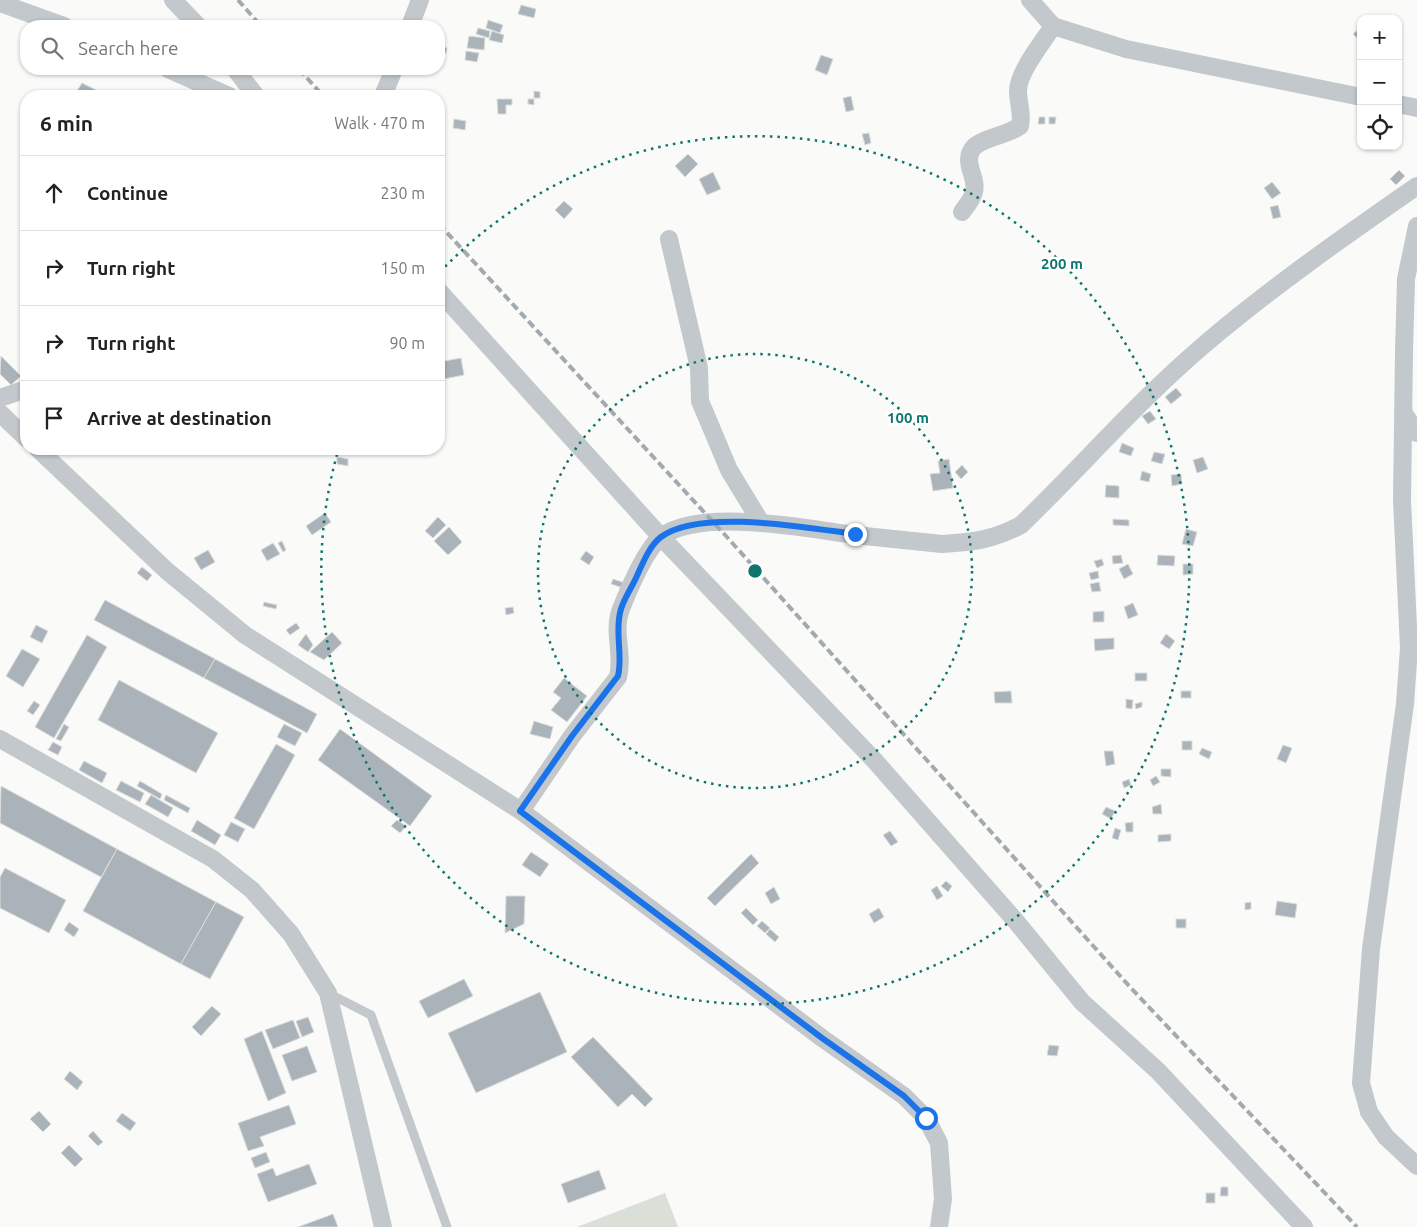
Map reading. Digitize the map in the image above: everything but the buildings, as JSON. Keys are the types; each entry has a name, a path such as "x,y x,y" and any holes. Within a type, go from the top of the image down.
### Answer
{"street":[{"path":"173,0 192,20"},
{"path":"412,20 420,0"},
{"path":"1030,0 1053,26 1126,49 1357,96"},
{"path":"0,3 47,20"},
{"path":"962,212 972,199 975,190 969,166 969,155 975,146 1013,132 1020,126 1023,117 1018,91 1021,76 1053,26"},
{"path":"182,75 215,90"},
{"path":"240,75 251,90"},
{"path":"385,90 392,75"},
{"path":"1402,105 1417,108"},
{"path":"520,811 572,736 618,676 621,665 617,637 620,611 646,556 660,537 684,525 760,521 942,544 973,542 999,537 1021,525 1130,412 1205,344 1331,246 1417,186"},
{"path":"1417,226 1406,279 1403,412 1402,500 1409,648 1405,704 1371,948 1361,1083 1369,1112 1386,1137 1417,1166"},
{"path":"669,238 699,368 700,401 729,470 760,521"},
{"path":"445,297 660,537 875,761 1014,919 1082,1002 1158,1071 1304,1227"},
{"path":"0,398 20,391"},
{"path":"1403,412 1417,433"},
{"path":"0,413 20,432"},
{"path":"44,455 167,571 245,635 520,811 822,1038 904,1096 926,1118 939,1143 943,1199 939,1227"},
{"path":"0,740 213,859 252,890 291,934 328,992 383,1227"}],"lane":[{"path":"328,992 371,1015 447,1227"}],"shaded area":[{"path":"665,1193 678,1227 577,1227"}],"railway":[{"path":"238,0 256,20"},
{"path":"304,75 318,90"},
{"path":"445,231 726,536 1130,987 1357,1227"}],"route":[{"path":"855,534 760,521 684,525 660,537 646,556 620,611 617,637 621,665 618,676 605,696 572,736 520,811 822,1038 904,1096 926,1118"}]}
